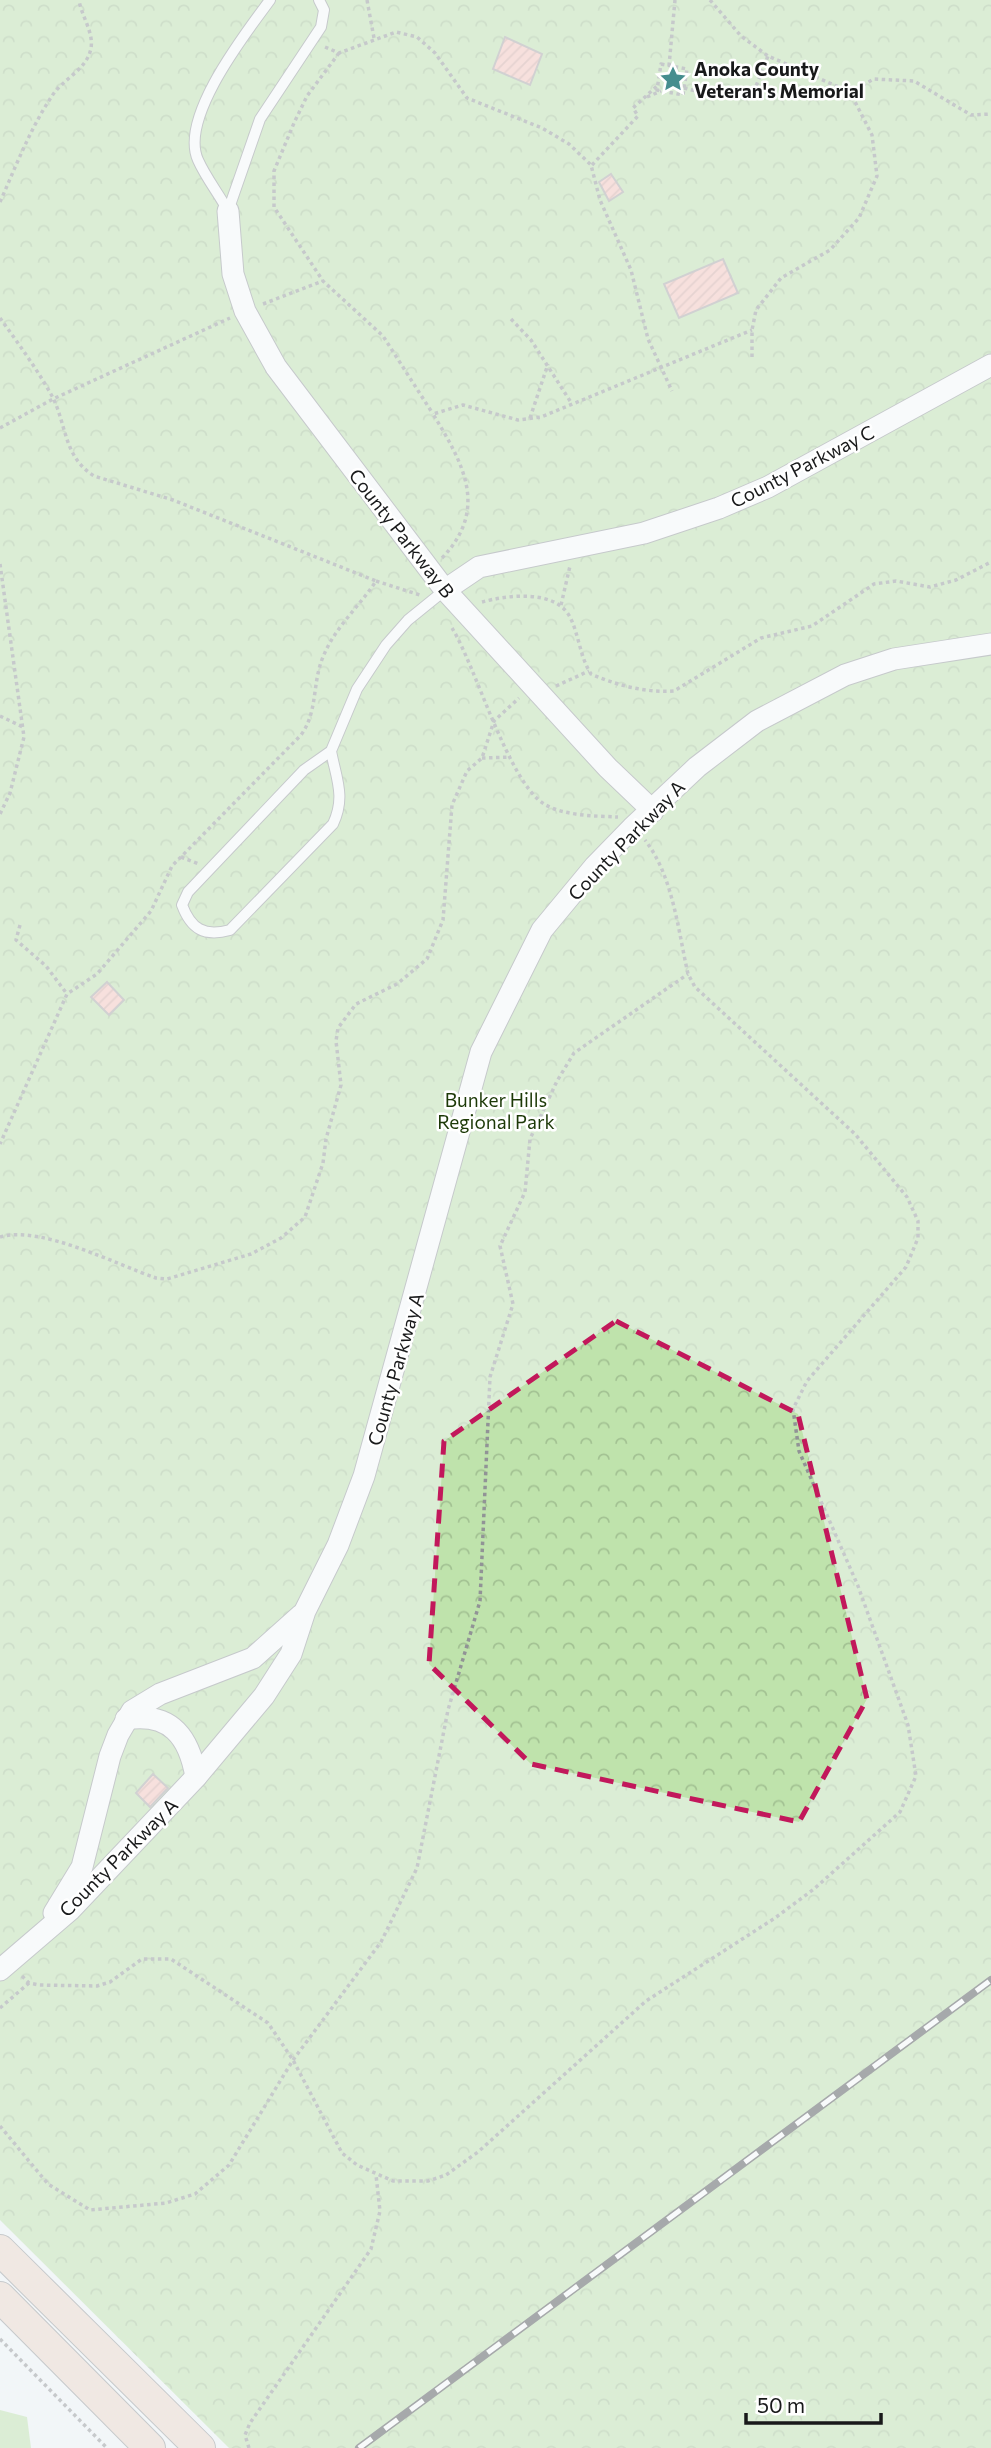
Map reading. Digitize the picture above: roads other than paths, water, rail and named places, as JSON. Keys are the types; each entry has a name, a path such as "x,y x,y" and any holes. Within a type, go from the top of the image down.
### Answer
{"main road":[{"path":"0,2250 200,2448"},
{"path":"0,2297 150,2448"}],"street":[{"name":"County Parkway B","path":"228,211 233,274 245,311 275,368 445,590 608,768 653,811"},
{"name":"County Parkway C","path":"445,590 479,567 573,549 678,523 756,492 991,365"},
{"name":"County Parkway A","path":"44,1929 70,1910 196,1777 264,1696 291,1654 305,1611 338,1545 365,1476 481,1052 541,930 595,866 697,767 757,721 845,675 894,659 991,644"},
{"name":"County Parkway A","path":"8,1971 44,1929 82,1867 110,1756 126,1719 143,1703 160,1694 253,1658 305,1611"},
{"path":"126,1719 158,1719 174,1729 185,1740 196,1777"}],"lane":[{"path":"228,211 197,159 193,133 206,100 242,38 270,0"},
{"path":"228,211 260,120 321,27 324,10 319,0"},
{"path":"331,751 341,793 333,824 230,930 216,934 198,931 188,921 182,905 188,892 304,770 331,751 357,689 386,645 408,620 445,590"}],"railway":[{"path":"359,2448 991,1980"}],"place":[{"name":"Anoka County Veteran's Memorial","path":"673,79"}],"park label":[{"name":"Bunker Hills Regional Park","path":"496,1110"}]}
